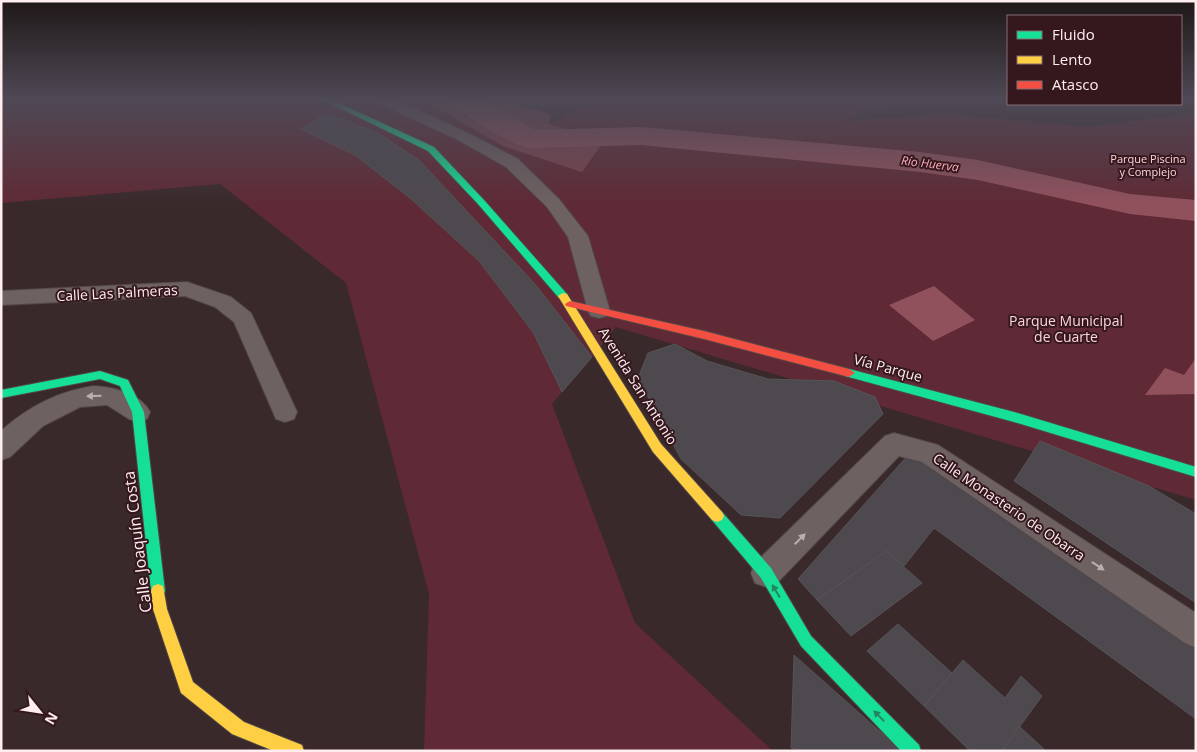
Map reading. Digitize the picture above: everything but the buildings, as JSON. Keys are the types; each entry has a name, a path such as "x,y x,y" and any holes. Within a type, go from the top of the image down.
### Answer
{"street":[{"name":"Avenida San Antonio","path":"399,134 431,149 570,304 657,448 766,574 806,641 913,751"},
{"path":"458,134 512,163 553,203 578,236 599,311"},
{"name":"Calle Las Palmeras","path":"1,298 187,289 223,302 243,318 285,412"},
{"name":"Vía Parque","path":"570,304 713,338 1014,417 1196,472"},
{"name":"Calle Joaquín Costa","path":"1,394 100,375 124,383 138,412 160,609 187,687 238,728 296,751"},
{"path":"1,449 9,439 39,416 69,400 89,395 109,396 138,412"},
{"name":"Calle Monasterio de Obarra","path":"766,574 894,444 929,453 1196,632"}],"green space":[{"path":"1,134 312,134 355,155 410,198 479,261 533,332 562,392 552,404 635,623 773,751 424,751 429,594 346,283 220,184 1,203"},
{"path":"368,134 482,134 503,146 528,134 1196,134 1196,500 616,327 592,357 535,284 419,160"}],"shaded area":[{"path":"482,134 582,134 604,141 582,172 503,146"},
{"path":"934,286 975,320 933,341 889,305"},
{"path":"1196,358 1196,394 1145,395 1165,368 1184,375"}],"waterway":[{"name":"Río Huerva","path":"520,134 530,139 641,136 920,162 978,170 1130,204 1196,211"}],"traffic: fast":[{"path":"399,134 431,149 481,202 563,296"},
{"path":"849,373 1014,417 1196,472"},
{"path":"1,394 100,375 124,383 138,412 158,591"},
{"path":"717,516 766,573 806,641 913,751"}],"traffic: slow":[{"path":"563,296 657,448 717,516"},
{"path":"158,591 160,609 187,687 238,728 296,751"}],"traffic: jam":[{"path":"570,304 704,335 849,373"}],"park label":[{"name":"Parque Piscina y Complejo","path":"1148,165"},
{"name":"Parque Municipal de Cuarte","path":"1066,330"}]}
